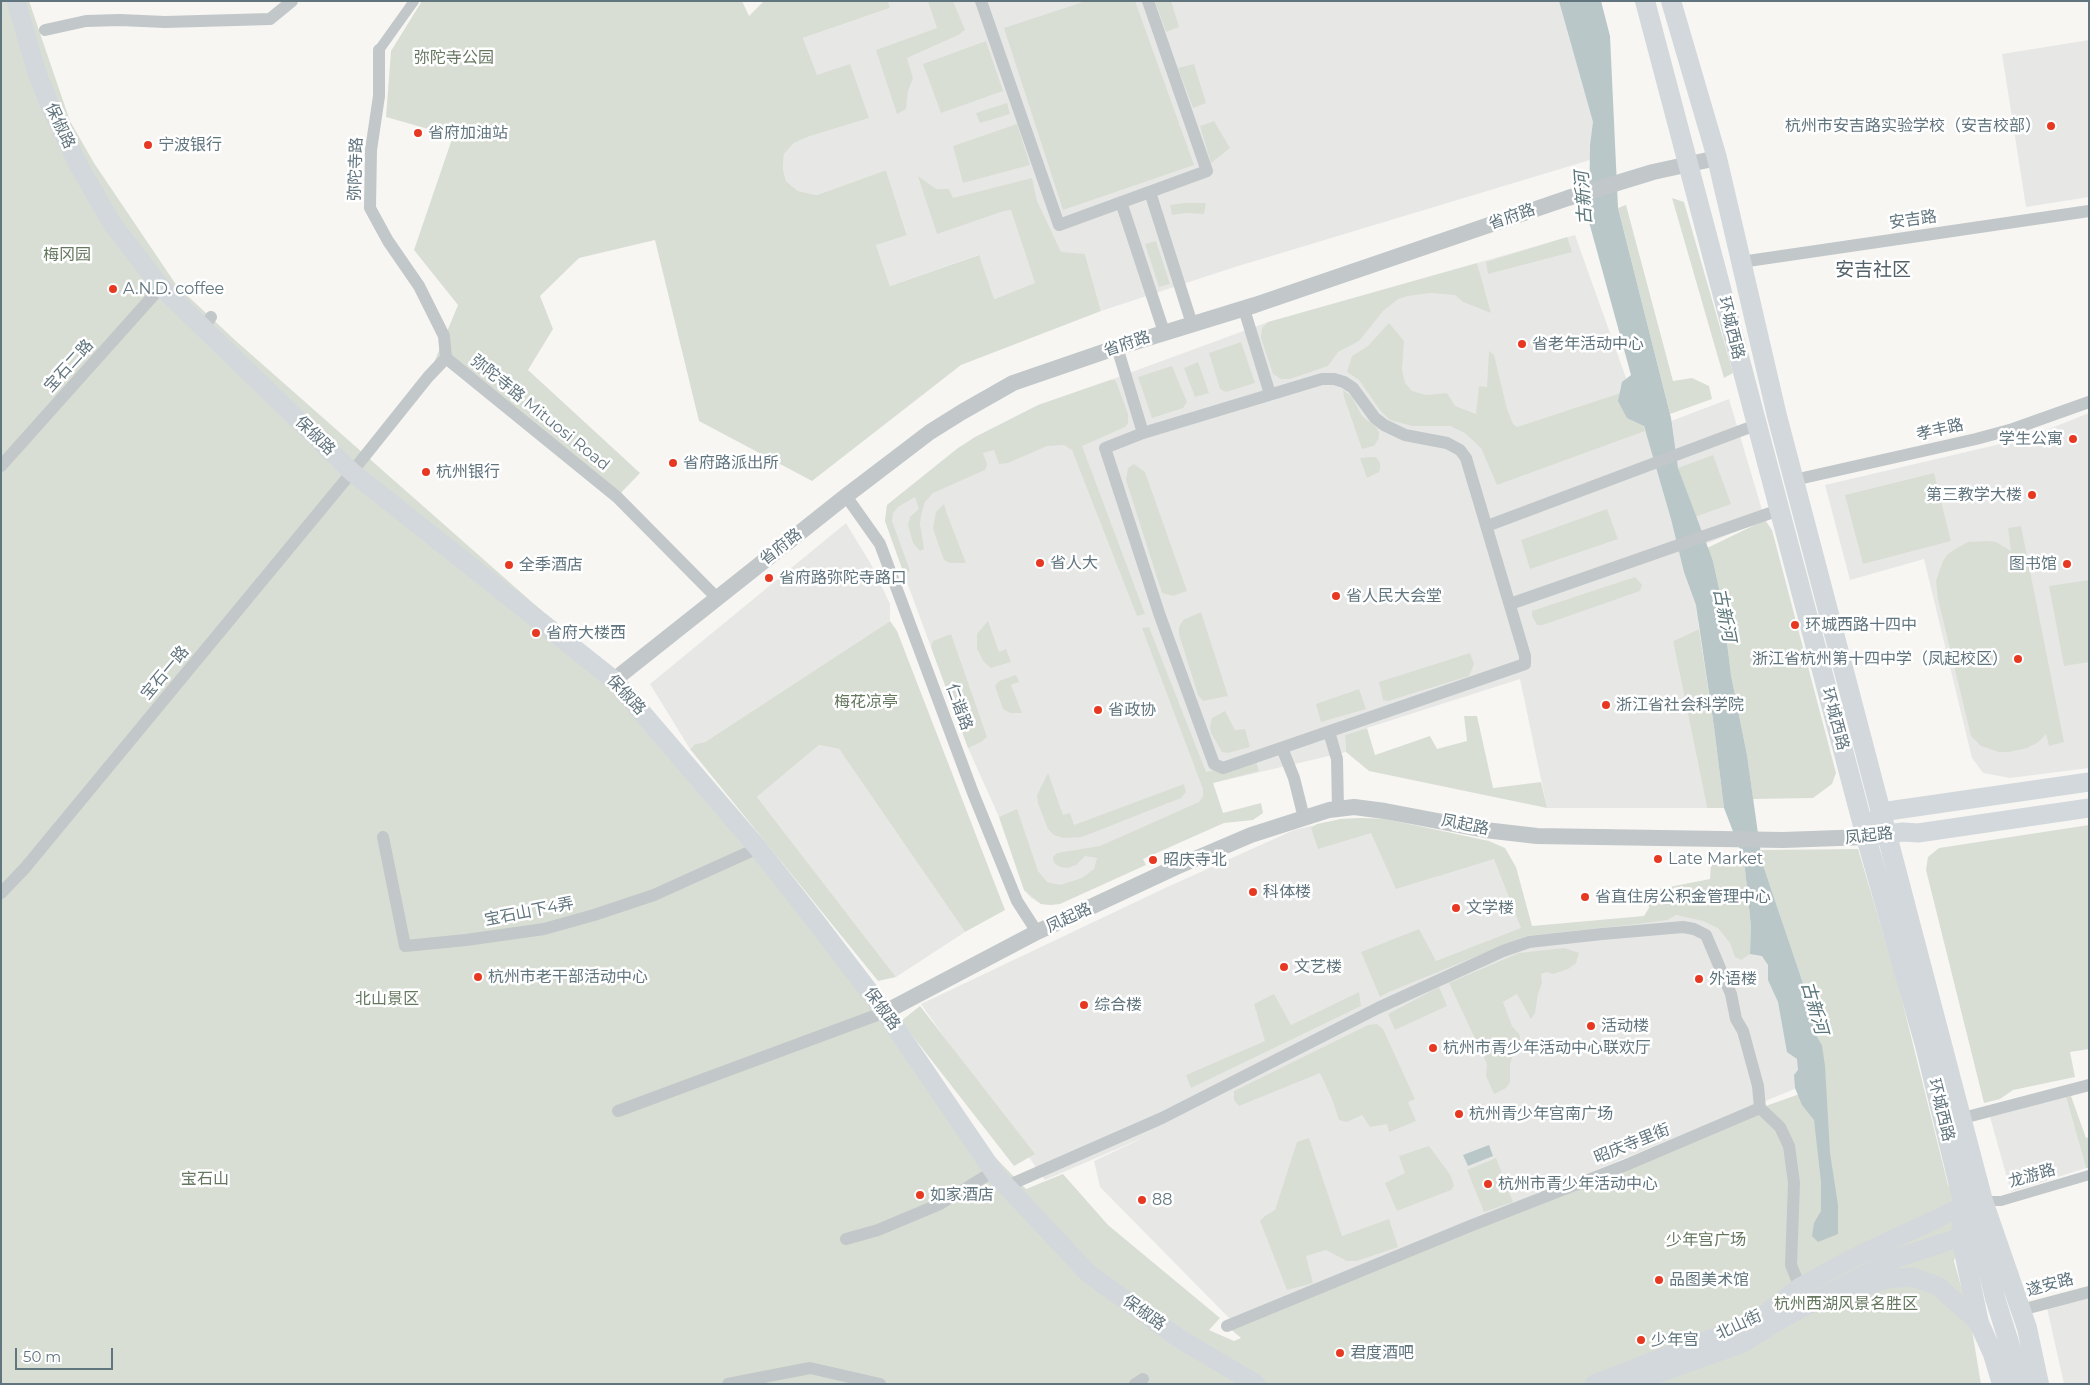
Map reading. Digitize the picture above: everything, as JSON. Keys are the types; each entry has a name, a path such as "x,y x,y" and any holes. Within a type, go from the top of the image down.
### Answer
{"main road":[{"name":"保俶路","path":"16,1 37,73 51,108 79,166 113,225 161,287 207,323 352,472 614,680 758,848 885,1012 994,1171 1007,1186 1089,1274 1180,1339 1256,1384"},
{"name":"环城西路","path":"1645,1 1866,837 1925,1045 1964,1206 1962,1237 1979,1323 2002,1382"},
{"name":"环城西路","path":"1671,1 1717,158 1794,480 1886,834 1963,1118 1983,1201 2027,1328 2039,1384"},
{"path":"1866,837 1881,812 2089,782"},
{"name":"凤起路","path":"1866,837 1918,833 2089,808"},
{"name":"环城西路","path":"1983,1201 1980,1236 1995,1298 2022,1384"},
{"name":"北山街","path":"1594,1384 1738,1328 1765,1314 1800,1288 1853,1258 1964,1206 1983,1201"},
{"name":"北山街","path":"1629,1384 1743,1343 1784,1317 1894,1259 1962,1237"},
{"path":"1784,1317 1887,1279 1912,1277 1938,1286 1979,1323"}],"street":[{"path":"45,30 86,21 165,22 270,19 292,1"},
{"name":"弥陀寺路","path":"414,1 379,50 379,96 371,150 370,208 388,241 419,286 440,327 444,336 446,358"},
{"path":"981,1 1058,225 1207,171 1148,1"},
{"name":"省府路","path":"614,680 846,496 930,432 1013,384 1118,347 1244,308 1568,198 1653,172 1717,158"},
{"path":"1150,192 1192,324"},
{"path":"1121,202 1164,332"},
{"name":"安吉路","path":"1741,262 2089,211"},
{"name":"宝石二路","path":"1,466 161,287"},
{"path":"1244,308 1270,394"},
{"path":"1118,347 1143,433"},
{"name":"弥陀寺路 Mituosi Road","path":"352,472 428,377 446,358 617,497 717,598"},
{"path":"1334,378 1353,388 1375,418 1384,425 1405,434 1447,443 1460,450 1466,458 1487,526 1525,656 1525,664 1223,768 1214,764 1160,616 1105,448 1143,433 1322,379 1334,378"},
{"name":"孝丰路","path":"1794,480 1976,439 2013,429 2089,402"},
{"path":"1487,526 1756,425"},
{"name":"宝石一路","path":"1,893 26,868 352,472"},
{"name":"仁谐路","path":"846,496 880,544 998,856 1017,901 1037,932"},
{"path":"1510,604 1779,510"},
{"path":"1329,732 1337,759 1338,809"},
{"path":"1282,748 1294,778 1304,818"},
{"name":"凤起路","path":"885,1012 1037,932 1176,867 1251,835 1338,809 1354,807 1386,811 1485,830 1538,836 1829,840 1866,837"},
{"name":"宝石山下4弄","path":"383,837 405,946 466,940 544,928 594,915 654,895 758,848"},
{"path":"1007,1186 1162,1118 1378,1008 1502,951 1530,942 1683,927 1694,929 1706,935 1731,994 1736,1019 1743,1031 1758,1086 1760,1108 1780,1126 1789,1146 1794,1183 1791,1265 1800,1288"},
{"path":"618,1112 885,1012"},
{"path":"1963,1118 2089,1085"},
{"name":"昭庆寺里街","path":"1227,1326 1470,1226 1626,1165 1760,1108"},
{"path":"846,1239 878,1230 940,1204 994,1171"},
{"name":"龙游路","path":"1983,1201 2001,1201 2089,1175"},
{"name":"遂安路","path":"2020,1310 2089,1292"},
{"path":"728,1384 810,1368 880,1384"}],"shaded area":[{"path":"888,1 1571,1 1600,123 1590,160 1235,267 1101,311 1085,254 1064,273 993,299 978,255 890,286 876,245 907,234 886,170 817,195 798,191 786,181 783,169 784,154 794,143 810,136 817,76 803,38 890,8"},
{"path":"1559,1 1601,1 1610,36 1618,208 1671,418 1678,468 1713,561 1722,602 1731,675 1747,755 1762,862 1806,992 1815,1033 1822,1045 1830,1153 1838,1205 1838,1234 1818,1242 1812,1236 1814,1223 1821,1211 1821,1182 1814,1120 1802,1105 1795,1088 1794,1075 1798,1070 1797,1059 1787,1052 1778,1002 1768,980 1768,965 1762,956 1750,954 1751,926 1744,860 1724,808 1696,605 1684,572 1644,426 1627,418 1618,401 1622,382 1631,375 1589,222 1590,145 1593,122"},
{"name":"杭州市安吉路实验学校（安吉校部）","path":"2089,40 2089,197 2026,207 2002,54"},
{"path":"1575,235 1645,431 1729,399 1765,520 1686,552 1706,619 1698,621 1699,629 1673,641 1707,808 1547,808 1520,679 1345,735 1346,752 1213,783 1223,813 1051,905 1041,904 1031,898 1024,890 999,817 968,748 904,574 885,521 887,505 958,448 1085,403 1110,380 1268,322 1469,275 1487,305 1477,263"},
{"name":"浙江省杭州第十四中学（凤起校区）","path":"2089,413 2089,768 2010,778 1983,773 1972,758 1924,559 1850,580 1825,485 2026,438"},
{"path":"846,523 872,566 890,604 890,621 705,742 695,744 690,749 650,684"},
{"path":"819,745 839,749 965,932 896,977 757,797"},
{"name":"杭州市青少年活动中心","path":"1341,819 1386,819 1500,850 1530,931 1655,917 1684,909 1758,918 1807,1084 1230,1319 1100,1187 1094,1161 1147,1136 1045,1180 921,1004 1165,888 1294,830"},
{"path":"2066,1097 2086,1168 2011,1192 1990,1117"},
{"path":"1489,1145 1493,1156 1468,1166 1463,1155"},
{"path":"2089,1298 2089,1384 2064,1384 2047,1308"}],"green space":[{"name":"北山景区","path":"1,1 29,1 70,121 94,163 177,286 236,341 601,663 990,1152 1026,1189 1063,1174 1108,1225 1220,1318 1209,1330 1234,1341 1241,1338 1227,1326 1760,1108 1825,1085 1822,1045 1815,1033 1806,992 1762,862 1760,850 1858,849 1897,980 1948,1185 1964,1206 1961,1237 1954,1261 1970,1318 1981,1384 1,1384"},
{"name":"弥陀寺公园","path":"422,1 742,1 749,16 764,1 888,1 890,8 803,38 817,75 850,64 869,118 810,136 794,143 784,154 783,169 786,181 798,191 817,195 886,170 907,235 876,245 890,286 979,255 994,299 1035,283 1011,210 937,234 918,176 936,189 949,189 953,198 1032,178 1037,201 1061,252 1085,254 1101,311 961,365 812,481 699,421 655,240 579,258 540,296 553,329 528,370 640,473 617,497 447,359 428,377 458,305 414,250 453,136 386,117 391,51"},
{"path":"928,1 953,1 965,30 907,58 913,78 908,91 906,109 897,114 876,50 937,28"},
{"path":"1086,1 1135,1 1194,165 1063,210 1004,28"},
{"path":"1155,1 1171,1 1179,27 1166,32"},
{"path":"986,41 1003,91 941,113 923,64"},
{"path":"1194,64 1206,103 1193,108 1178,68"},
{"path":"1007,103 1010,114 980,123 976,113"},
{"path":"1214,121 1230,148 1211,163 1200,126"},
{"path":"1017,124 1030,165 963,183 953,146"},
{"path":"1672,198 1684,202 1733,373 1724,378"},
{"path":"1206,203 1204,214 1186,213 1172,215 1170,205"},
{"path":"1626,205 1673,381 1692,378 1709,386 1712,399 1670,414 1618,208"},
{"path":"1567,237 1572,252 1488,274 1486,262"},
{"path":"1156,241 1170,284 1159,287 1145,244"},
{"path":"1477,263 1491,313 1463,302 1455,295 1430,293 1408,296 1398,299 1383,311 1359,341 1338,352 1328,366 1290,379 1281,379 1273,374 1261,338 1262,328 1268,322"},
{"path":"1389,323 1404,341 1402,370 1405,383 1412,391 1426,395 1447,393 1455,406 1476,414 1479,386 1487,387 1489,351 1494,355 1507,409 1513,424 1517,427 1630,390 1634,392 1645,431 1497,485 1481,448 1465,433 1450,426 1412,426 1390,420 1380,410 1359,380 1347,372 1352,356 1368,346"},
{"path":"1241,342 1255,383 1226,392 1220,389 1209,353"},
{"path":"1198,362 1209,393 1195,397 1184,368"},
{"path":"1172,366 1187,402 1183,408 1152,418 1138,377"},
{"path":"1110,380 1115,380 1117,384 1128,414 1128,423 1125,427 1082,446 1145,614 1137,616 1072,450 1064,445 1047,446 1008,463 999,464 994,450 983,453 987,464 985,470 933,493 925,502 920,524 924,549 920,551 913,543 908,525 910,517 919,509 915,497 898,507 893,513 892,521 910,571 904,574 885,521 887,505 958,448 975,437 1038,405"},
{"path":"1343,390 1352,397 1362,416 1376,427 1379,432 1379,438 1374,446 1362,449"},
{"path":"1713,455 1731,504 1695,517 1678,468"},
{"path":"1376,457 1380,463 1379,472 1367,478 1360,458"},
{"path":"1134,464 1145,472 1187,591 1173,596 1162,593 1126,480 1128,468"},
{"path":"1934,473 1951,541 1863,564 1845,495"},
{"path":"944,504 966,563 950,563 944,560 933,528 936,512"},
{"path":"1607,509 1618,539 1530,569 1521,540"},
{"path":"1765,520 1772,530 1836,773 1832,784 1813,798 1753,799 1747,755 1731,675 1722,602 1713,561 1707,548"},
{"path":"2021,526 2064,742 2049,746 2046,734 2037,743 2027,748 1999,752 1981,746 1971,736 1938,599 1936,581 1943,561 1948,554 1957,548 1968,542 1987,541 1996,542 2011,551 2008,528"},
{"path":"1635,577 1642,585 1640,591 1543,625 1537,625 1532,616 1532,611"},
{"path":"2089,580 2089,662 2064,666 2049,586"},
{"path":"1201,612 1228,696 1203,701 1198,695 1179,634 1179,627 1183,620"},
{"name":"梅花凉亭","path":"890,621 897,631 1005,910 965,932 839,749 819,745 757,797 896,977 878,981 690,749 695,744 705,742"},
{"path":"988,621 999,652 1006,649 1011,662 991,668 984,662 977,649 977,634"},
{"path":"1149,627 1206,772 1256,761 1259,771 1213,783 1223,813 1261,803 1263,813 1253,820 1224,823 1143,859 1146,865 1060,904 1041,904 1024,890 999,817 1017,809 1038,871 1047,882 1060,885 1082,878 1094,869 1097,858 1085,856 1076,865 1068,868 1060,867 1054,863 1053,857 1057,853 1100,846 1199,802 1203,796 1203,789 1142,628"},
{"path":"1699,629 1724,808 1707,808 1673,641"},
{"path":"951,634 987,737 968,748 931,647 933,641"},
{"path":"1470,653 1474,664 1469,676 1388,701 1383,700 1379,682"},
{"path":"1016,675 1019,682 1011,685 1022,713 1010,713 1003,709 995,686 999,681"},
{"path":"1359,689 1366,709 1321,722 1316,704"},
{"path":"1225,711 1235,730 1245,729 1250,747 1228,753 1222,752 1211,733 1210,727 1212,718"},
{"path":"1464,716 1477,716 1493,788 1541,782 1547,808 1369,771 1346,752 1345,735 1367,728 1375,755 1430,736 1437,749 1467,741"},
{"path":"1048,773 1063,815 1070,813 1074,825 1184,784 1186,792 1181,798 1082,837 1063,838 1054,835 1048,829 1038,803 1037,795"},
{"path":"1341,819 1386,819 1489,841 1505,848 1516,867 1532,926 1644,916 1649,908 1649,891 1710,879 1711,862 1744,860 1751,926 1750,954 1741,960 1735,957 1730,943 1718,928 1703,921 1676,915 1667,920 1646,923 1526,936 1380,997 1361,952 1419,929 1436,961 1521,928 1494,859 1396,889 1371,833 1318,849 1311,828 1317,824"},
{"path":"2089,825 2089,1049 2070,1052 2075,1077 2013,1090 2000,1099 1984,1103 1926,870 1928,857 1939,848"},
{"path":"1564,948 1579,953 1576,963 1568,969 1553,974 1547,972 1541,974 1542,983 1535,1013 1531,1019 1517,994 1503,1002 1512,1026 1520,1035 1520,1047 1513,1055 1510,1064 1510,1082 1506,1088 1494,1094 1486,1076 1487,1064 1449,983 1519,953"},
{"path":"1439,987 1447,1006 1395,1030 1388,1014"},
{"path":"1359,992 1361,1006 1191,1088 1186,1075 1265,1041 1254,1004 1274,994 1291,1025"},
{"path":"920,1006 1035,1154 1014,1166 901,1021"},
{"path":"1377,1024 1383,1029 1415,1099 1408,1102 1416,1121 1389,1132 1387,1124 1370,1127 1362,1115 1347,1122 1339,1120 1320,1073 1239,1106 1234,1100 1234,1091 1368,1025"},
{"path":"2071,1096 2086,1138 2089,1137 2089,1168 2086,1168 2066,1097"},
{"path":"1309,1138 1342,1236 1389,1219 1398,1247 1357,1261 1347,1261 1326,1250 1306,1256 1313,1283 1287,1290 1260,1221 1275,1210 1297,1142"},
{"path":"1429,1146 1451,1176 1454,1186 1451,1190 1397,1211 1385,1183 1405,1173 1399,1156"},
{"path":"1496,1158 1513,1202 1484,1212 1467,1170"}],"place":[{"name":"杭州市安吉路实验学校（安吉校部）","path":"2051,126"},
{"name":"省府加油站","path":"418,133"},
{"name":"宁波银行","path":"148,145"},
{"name":"A.N.D. coffee","path":"113,289"},
{"name":"省老年活动中心","path":"1522,344"},
{"name":"学生公寓","path":"2073,439"},
{"name":"省府路派出所","path":"673,463"},
{"name":"杭州银行","path":"426,472"},
{"name":"第三教学大楼","path":"2032,495"},
{"name":"省人大","path":"1040,563"},
{"name":"图书馆","path":"2067,564"},
{"name":"全季酒店","path":"509,565"},
{"name":"省府路弥陀寺路口","path":"769,578"},
{"name":"省人民大会堂","path":"1336,596"},
{"name":"环城西路十四中","path":"1795,625"},
{"name":"省府大楼西","path":"536,633"},
{"name":"浙江省杭州第十四中学（凤起校区）","path":"2018,659"},
{"name":"浙江省社会科学院","path":"1606,705"},
{"name":"省政协","path":"1098,710"},
{"name":"Late Market","path":"1658,859"},
{"name":"昭庆寺北","path":"1153,860"},
{"name":"科体楼","path":"1253,892"},
{"name":"省直住房公积金管理中心","path":"1585,897"},
{"name":"文学楼","path":"1456,908"},
{"name":"文艺楼","path":"1284,967"},
{"name":"杭州市老干部活动中心","path":"478,977"},
{"name":"外语楼","path":"1699,979"},
{"name":"综合楼","path":"1084,1005"},
{"name":"活动楼","path":"1591,1026"},
{"name":"杭州市青少年活动中心联欢厅","path":"1433,1048"},
{"name":"杭州青少年宫南广场","path":"1459,1114"},
{"name":"杭州市青少年活动中心","path":"1488,1184"},
{"name":"如家酒店","path":"920,1195"},
{"name":"88","path":"1142,1200"},
{"name":"品图美术馆","path":"1659,1280"},
{"name":"少年宫","path":"1641,1340"},
{"name":"君度酒吧","path":"1340,1353"}],"district":[{"name":"安吉社区","path":"1873,270"}],"water label":[{"name":"古新河","path":"1584,198"},
{"name":"古新河","path":"1724,615"},
{"name":"古新河","path":"1814,1008"}],"park label":[{"name":"梅冈园","path":"67,255"},
{"name":"宝石山","path":"205,1179"},
{"name":"少年宫广场","path":"1706,1240"},
{"name":"杭州西湖风景名胜区","path":"1846,1304"}]}
